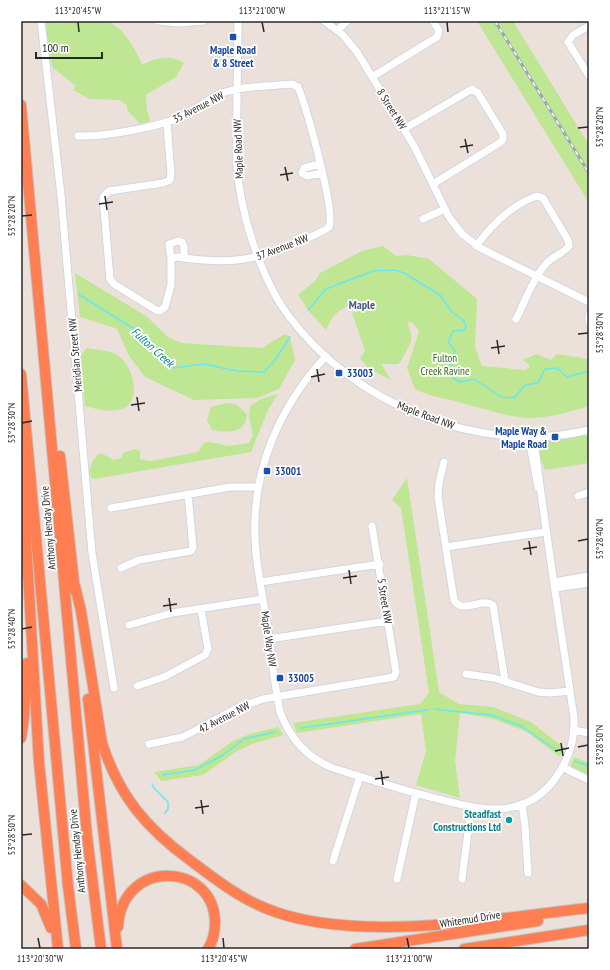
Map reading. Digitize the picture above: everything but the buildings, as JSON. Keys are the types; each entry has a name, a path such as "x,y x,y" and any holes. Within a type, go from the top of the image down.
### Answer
{"highway":[{"name":"Anthony Henday Drive","path":"21,106 87,836 100,949"},
{"name":"Anthony Henday Drive","path":"21,374 68,886 76,949"},
{"path":"50,421 60,457 118,949"},
{"path":"21,447 26,437"},
{"path":"21,454 39,762 57,949"},
{"path":"75,586 81,611 102,743 118,782 131,805 149,825 179,852 230,890 266,909 298,919 355,926 430,925 589,908"},
{"path":"21,738 24,718 30,615"},
{"path":"118,949 119,919 125,899 134,888 144,882 156,877 169,876 189,880 201,889 209,898 214,915 215,929 208,949"},
{"path":"21,885 35,897 47,916 57,949"},
{"name":"Whitemud Drive","path":"355,949 589,913"},
{"path":"464,949 589,930"},
{"path":"503,949 589,934"}],"street":[{"name":"Meridian Street NW","path":"41,21 60,180 92,546 114,688"},
{"path":"158,21 203,21"},
{"name":"Maple Road NW","path":"238,21 236,149 238,182 247,220 259,257 266,273 303,332 326,356 365,386 396,404 426,417 477,431 531,435 589,430"},
{"name":"8 Street NW","path":"324,21 338,30 352,45 404,129 445,210 459,231 476,246 589,302"},
{"path":"338,30 347,21"},
{"path":"372,77 435,39 439,34 433,21"},
{"path":"589,26 573,35 568,40 589,76"},
{"name":"35 Avenue NW","path":"78,136 94,136 167,122 193,111 216,96 237,89 295,85 299,88 320,164"},
{"path":"404,129 472,89 477,92 502,131 503,139 500,143 433,184"},
{"path":"167,122 171,174 170,180 163,183 110,191 104,194 104,224 109,277 112,282 154,309 160,311 165,307 170,296 171,258 168,245 171,242 178,241 184,245 184,258"},
{"path":"320,164 322,173 307,176 302,173 304,168 320,164"},
{"name":"37 Avenue NW","path":"171,258 224,262 259,257 282,249 327,229 330,226 322,173"},
{"path":"476,246 489,230 506,214 537,196 544,200 568,240 569,246 547,262 537,276 516,319"},
{"path":"423,220 445,210"},
{"path":"589,315 589,321"},
{"name":"Maple Way NW","path":"326,356 302,385 280,419 267,452 257,487 254,538 277,696 286,728 301,747 320,762 360,776 470,808 496,810 522,804 543,792 556,778 571,747 574,730 570,691 554,585 539,490 535,479 531,435"},
{"name":"Maple Road NW","path":"531,435 589,426"},
{"path":"444,462 438,492 454,598 457,605 461,606 492,603 505,681"},
{"path":"111,508 124,504 230,487 257,487"},
{"path":"578,496 589,492"},
{"path":"121,568 139,560 191,551 193,546 188,494"},
{"name":"5 Street NW","path":"372,526 380,564 396,672 395,676"},
{"path":"446,547 545,532"},
{"path":"260,582 380,564"},
{"path":"554,585 589,576"},
{"path":"554,585 589,582"},
{"path":"129,625 164,615 263,599"},
{"path":"137,686 170,675 207,654 208,649 201,609"},
{"path":"269,639 388,621"},
{"path":"466,674 491,677 531,691 544,693 570,691"},
{"name":"42 Avenue NW","path":"149,744 183,737 235,709 277,696 391,679 395,676"},
{"path":"574,730 589,733"},
{"path":"562,767 589,780"},
{"path":"333,861 360,776"},
{"path":"397,879 416,793"},
{"path":"522,804 528,873"},
{"path":"462,879 470,808"}],"green space":[{"path":"99,20 109,22 115,25 125,35 137,53 142,65 152,60 163,58 179,60 184,63 176,77 146,95 147,110 150,121 140,124 127,110 127,105 119,100 90,99 73,90 76,86 52,67 45,21 61,23"},
{"path":"477,21 513,21 589,145 589,203"},
{"name":"Fulton Creek Ravine","path":"383,246 396,256 407,255 429,259 477,299 475,347 482,366 525,370 529,368 529,365 523,360 536,354 551,360 557,354 589,359 589,406 566,413 525,418 501,414 421,392 415,389 407,368 419,331 412,322 407,323 411,332 411,342 401,361 398,364 381,364 391,380 368,368 360,358 365,351 352,313 375,307 375,300 351,305 339,311 334,316 326,330 308,310 298,295 316,280 320,273 362,251"},
{"path":"75,273 146,316 168,337 181,343 262,348 285,334 290,337 295,360 279,389 257,398 194,400 145,377 129,356 117,329 80,317"},
{"path":"87,348 111,352 123,360 127,366 131,374 134,391 132,399 128,405 122,409 112,411 85,406 79,358"},
{"path":"278,394 268,410 251,452 94,479 88,475 92,462 98,454 103,454 114,460 121,458 123,453 134,449 140,451 140,459 150,461 198,452 204,443 210,442 228,446 249,443 253,435 249,417 250,406 261,399"},
{"path":"227,403 237,405 247,414 246,421 240,429 235,431 224,432 212,430 207,420 211,407"},
{"path":"589,434 589,463 545,470 539,455 539,442"},
{"path":"407,478 439,692 459,704 493,707 531,722 564,748 560,757 527,732 494,719 460,713 455,761 460,798 416,785 426,751 421,714 297,733 293,723 420,704 429,693 401,508 392,500"},
{"path":"278,727 283,735 252,744 237,751 203,775 161,781 154,772 199,765 233,741 250,734"},
{"path":"574,757 589,763 589,776 572,768 571,764"}],"waterway":[{"name":"Fulton Creek","path":"308,310 326,289 373,271 395,270 404,273 440,295 452,312 464,321 466,326 464,330 453,331 448,342 455,351 451,364 453,378 460,382 474,379 501,397 514,398 525,385 538,383 545,369 557,368 567,377 589,371"},
{"name":"Fulton Creek","path":"78,294 139,332 173,368 204,364 237,371 264,372 275,360 290,337"},
{"path":"434,709 491,715 521,726 556,750"},
{"path":"301,728 427,710"},
{"path":"163,775 195,770 223,755 244,739 275,732"},
{"path":"575,761 589,766"},
{"path":"152,784 168,802 168,809 165,813"}],"railway":[{"path":"495,21 589,173"}],"place":[{"name":"Maple Road & 8 Street","path":"233,37"},
{"name":"33003","path":"339,373"},
{"name":"Maple Way & Maple Road","path":"555,437"},
{"name":"33001","path":"267,471"},
{"name":"33005","path":"280,678"},
{"name":"Steadfast Constructions Ltd","path":"509,820"}],"district":[{"name":"Maple","path":"362,304"}]}
